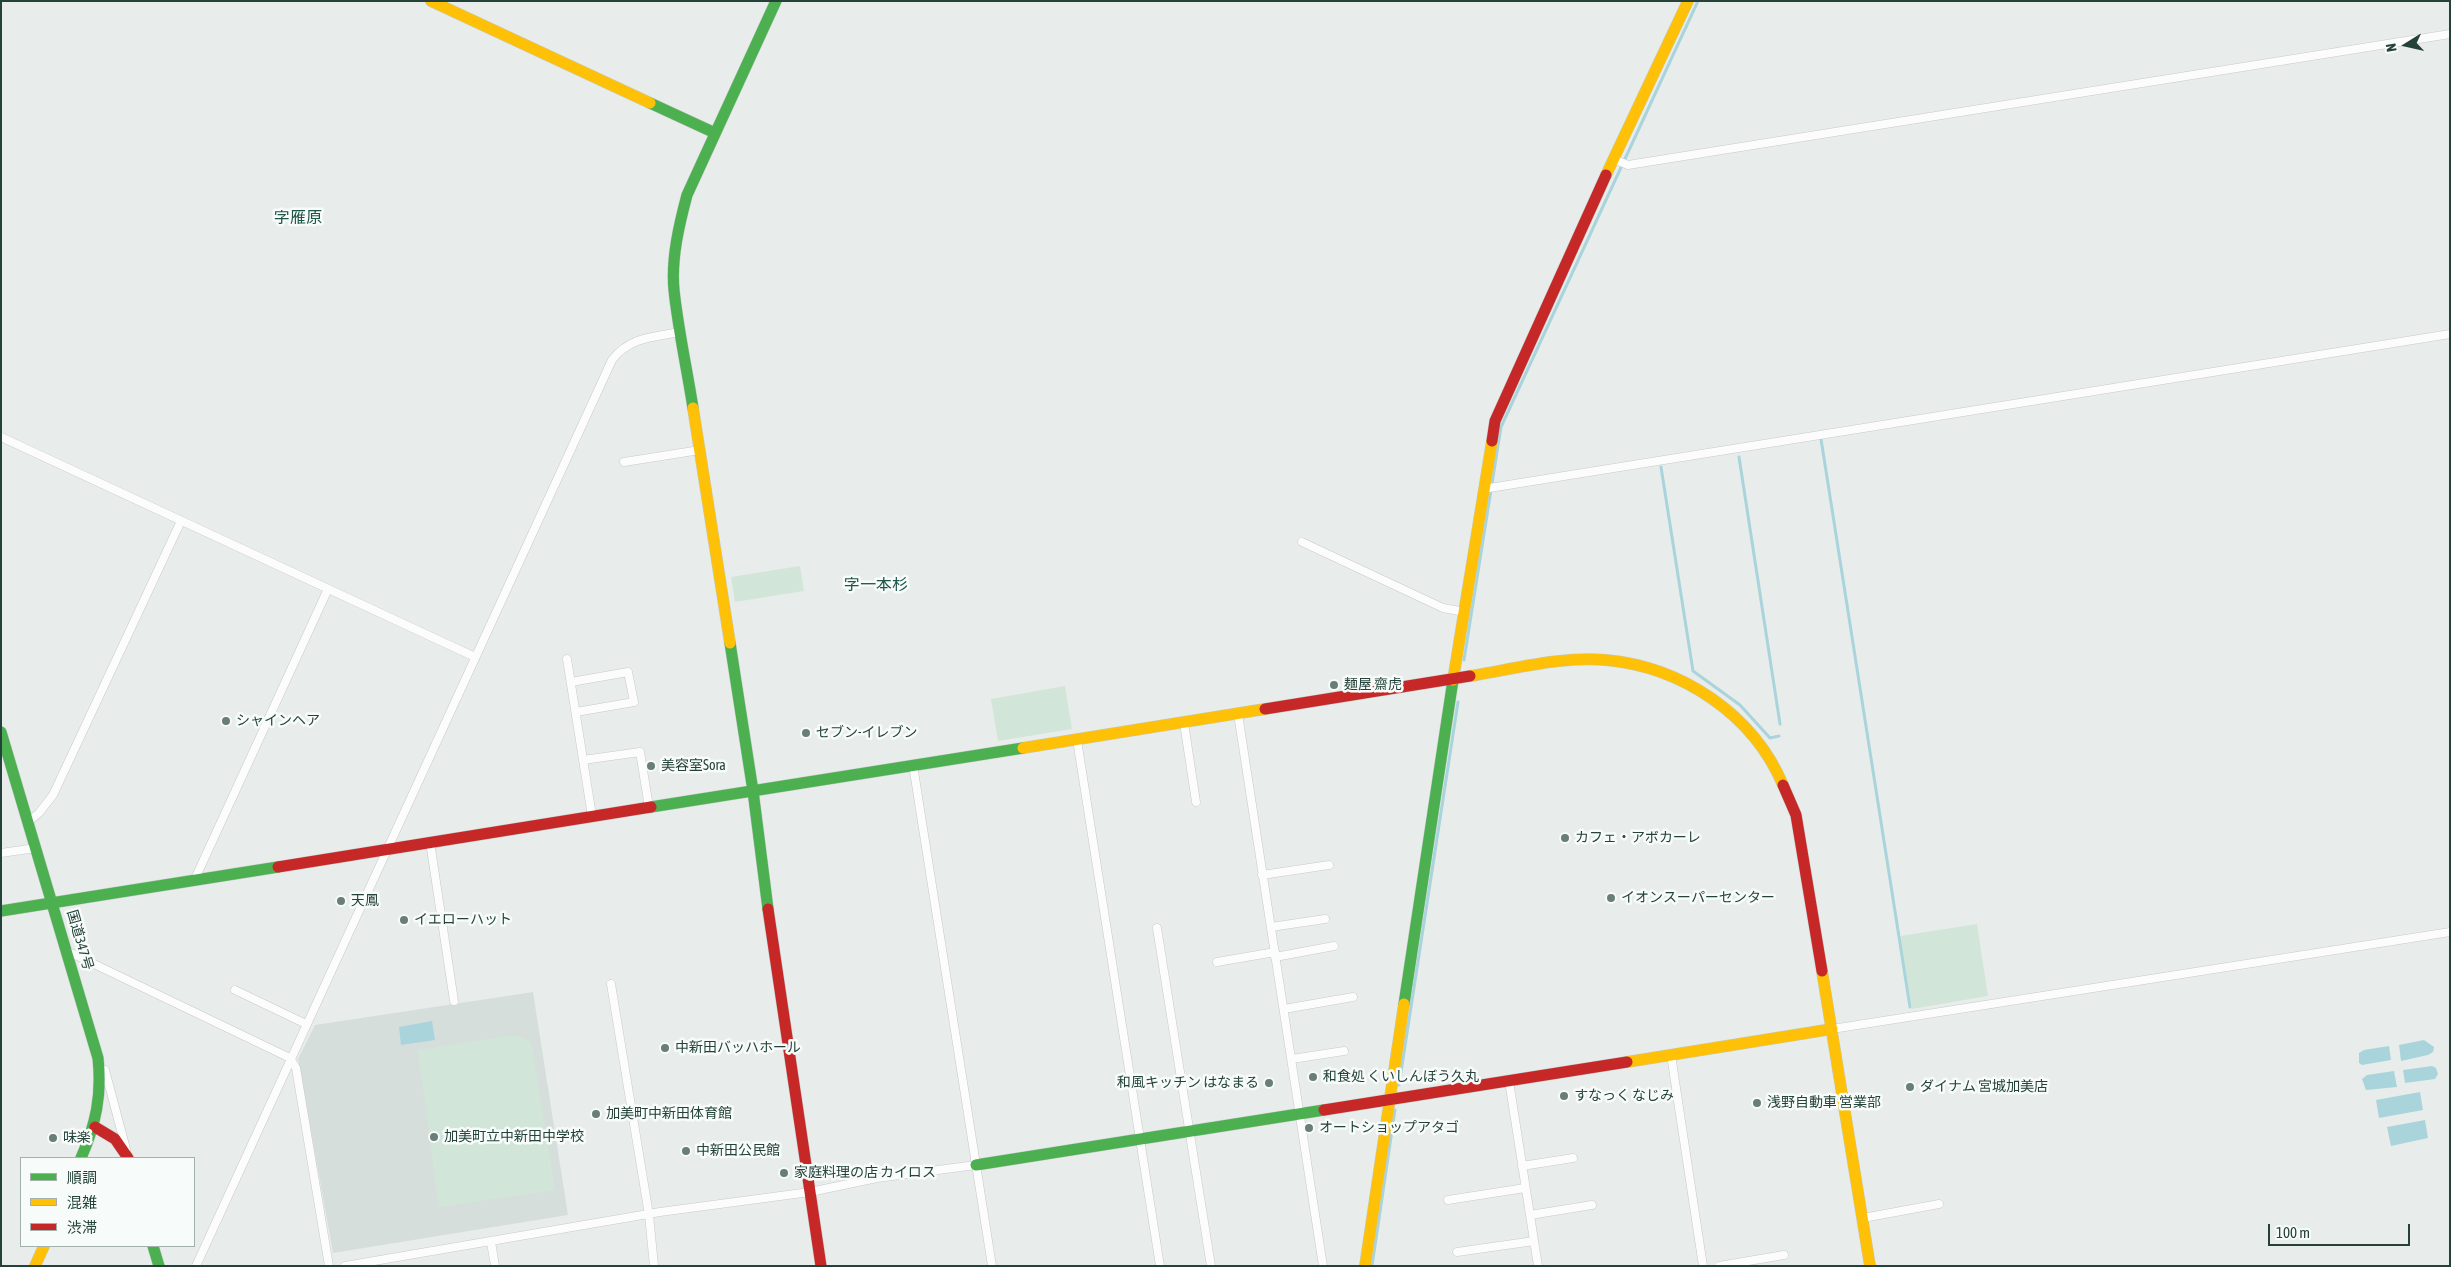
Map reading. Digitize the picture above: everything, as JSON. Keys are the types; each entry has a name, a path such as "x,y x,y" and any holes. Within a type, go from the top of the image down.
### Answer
{"main road":[{"path":"431,1 715,133"},
{"path":"776,1 687,195 678,226 674,260 674,289 753,790 774,960 821,1266"},
{"path":"1365,1266 1453,680 1489,488 1490,444 1502,401 1616,160 1688,1"},
{"path":"1,911 1453,680 1564,660 1608,659 1652,668 1683,681 1722,705 1760,743 1775,764 1796,815 1870,1266"},
{"name":"国道347号","path":"1,732 54,903 98,1058 101,1081 100,1104 95,1127 82,1157"},
{"path":"976,1165 1832,1029"},
{"path":"95,1127 121,1142 128,1157"},
{"path":"35,1266 44,1247"},
{"path":"153,1247 159,1266"}],"street":[{"path":"1616,160 1628,165 2450,34"},
{"path":"196,1266 612,360 626,345 636,340 680,332"},
{"path":"1489,488 2450,334"},
{"path":"1,437 475,657"},
{"path":"624,462 700,450"},
{"path":"28,822 39,813 53,795 181,520"},
{"path":"1302,542 1443,608 1465,612"},
{"path":"194,881 328,589"},
{"path":"567,659 592,816"},
{"path":"571,682 628,672 634,702 576,712"},
{"path":"1238,714 1323,1266"},
{"path":"1184,723 1196,802"},
{"path":"1077,740 1160,1266"},
{"path":"583,760 640,752 648,807"},
{"path":"913,766 992,1266"},
{"path":"430,842 454,1001"},
{"path":"1,853 36,848"},
{"path":"1262,875 1329,865"},
{"path":"1271,927 1325,919"},
{"path":"1157,928 1211,1266"},
{"path":"1832,1029 2450,932"},
{"path":"1217,962 1334,946"},
{"path":"68,952 290,1058 296,1068 329,1266"},
{"path":"612,984 649,1215 654,1266"},
{"path":"235,990 306,1024"},
{"path":"1284,1009 1353,997"},
{"path":"1292,1059 1344,1051"},
{"path":"1671,1055 1703,1266"},
{"path":"98,1058 105,1071 128,1157"},
{"path":"1509,1081 1538,1266"},
{"path":"1522,1166 1573,1158"},
{"path":"345,1266 719,1203 810,1192 877,1178 976,1165"},
{"path":"1448,1200 1526,1188"},
{"path":"1863,1218 1939,1204"},
{"path":"1530,1215 1592,1205"},
{"path":"1457,1252 1534,1241"},
{"path":"491,1242 495,1266"},
{"path":"1719,1266 1784,1256"}],"shaded area":[{"name":"加美町立中新田中学校","path":"533,992 568,1215 333,1253 298,1059 315,1025"}],"green space":[{"path":"800,566 804,591 735,602 731,577"},
{"path":"1065,686 1072,729 998,741 991,699"},
{"path":"1977,924 1988,996 1912,1009 1900,936"},
{"path":"515,1035 531,1042 555,1190 439,1207 418,1050"}],"water":[{"path":"432,1021 435,1040 401,1045 399,1027"},
{"path":"2424,1040 2434,1047 2433,1052 2428,1055 2401,1061 2399,1045"},
{"path":"2389,1046 2391,1060 2362,1065 2359,1063 2359,1053 2364,1050"},
{"path":"2432,1066 2436,1068 2438,1074 2435,1079 2405,1083 2403,1070"},
{"path":"2394,1071 2397,1087 2366,1090 2362,1079 2367,1075"},
{"path":"2420,1092 2423,1110 2379,1118 2376,1100"},
{"path":"2425,1120 2428,1138 2391,1146 2387,1127"}],"waterway":[{"path":"1464,660 1501,427 1698,1"},
{"path":"1821,439 1910,1007"},
{"path":"1739,457 1780,724"},
{"path":"1661,467 1693,671 1740,705 1770,738 1779,736"},
{"path":"1399,1085 1458,702"},
{"path":"1372,1266 1395,1110"}],"traffic: fast":[{"path":"693,408 680,334 673,278 679,230 687,195 776,1"},
{"path":"650,103 715,133"},
{"path":"730,643 753,791 768,909"},
{"path":"1404,1004 1453,680"},
{"path":"1,732 98,1058 99,1084 97,1109 91,1133 81,1157"},
{"path":"651,807 1023,748"},
{"path":"1,911 278,867"},
{"path":"976,1165 1324,1110"},
{"path":"153,1247 159,1266"}],"traffic: slow":[{"path":"431,1 650,103"},
{"path":"1606,175 1688,1"},
{"path":"693,408 730,643"},
{"path":"1453,680 1492,441"},
{"path":"1470,676 1555,661 1589,659 1634,664 1661,672 1687,684 1712,699 1734,716 1753,736 1770,760 1783,785"},
{"path":"1023,748 1265,709"},
{"path":"1822,971 1870,1266"},
{"path":"1365,1266 1404,1004"},
{"path":"1627,1062 1832,1029"},
{"path":"35,1266 44,1247"}],"traffic: jam":[{"path":"1492,441 1495,421 1606,175"},
{"path":"1265,709 1470,676"},
{"path":"1783,785 1796,815 1822,971"},
{"path":"278,867 651,807"},
{"path":"768,909 821,1266"},
{"path":"1324,1110 1627,1062"},
{"path":"95,1127 115,1139 127,1157"}],"place":[{"name":"麺屋 齋虎","path":"1334,685"},
{"name":"シャインヘア","path":"226,721"},
{"name":"セブン-イレブン","path":"806,733"},
{"name":"美容室Sora","path":"651,766"},
{"name":"カフェ・アボカーレ","path":"1565,838"},
{"name":"イオンスーパーセンター","path":"1611,898"},
{"name":"天鳳","path":"341,901"},
{"name":"イエローハット","path":"404,920"},
{"name":"中新田バッハホール","path":"665,1048"},
{"name":"和食処 くいしんぼう久丸","path":"1313,1077"},
{"name":"和風キッチン はなまる","path":"1269,1083"},
{"name":"ダイナム 宮城加美店","path":"1910,1087"},
{"name":"すなっく なじみ","path":"1564,1096"},
{"name":"浅野自動車 営業部","path":"1757,1103"},
{"name":"加美町中新田体育館","path":"596,1114"},
{"name":"オートショップアタゴ","path":"1309,1128"},
{"name":"加美町立中新田中学校","path":"434,1137"},
{"name":"味楽","path":"53,1138"},
{"name":"中新田公民館","path":"686,1151"},
{"name":"家庭料理の店 カイロス","path":"784,1173"}],"district":[{"name":"字雁原","path":"298,218"},
{"name":"字一本杉","path":"876,585"}]}
